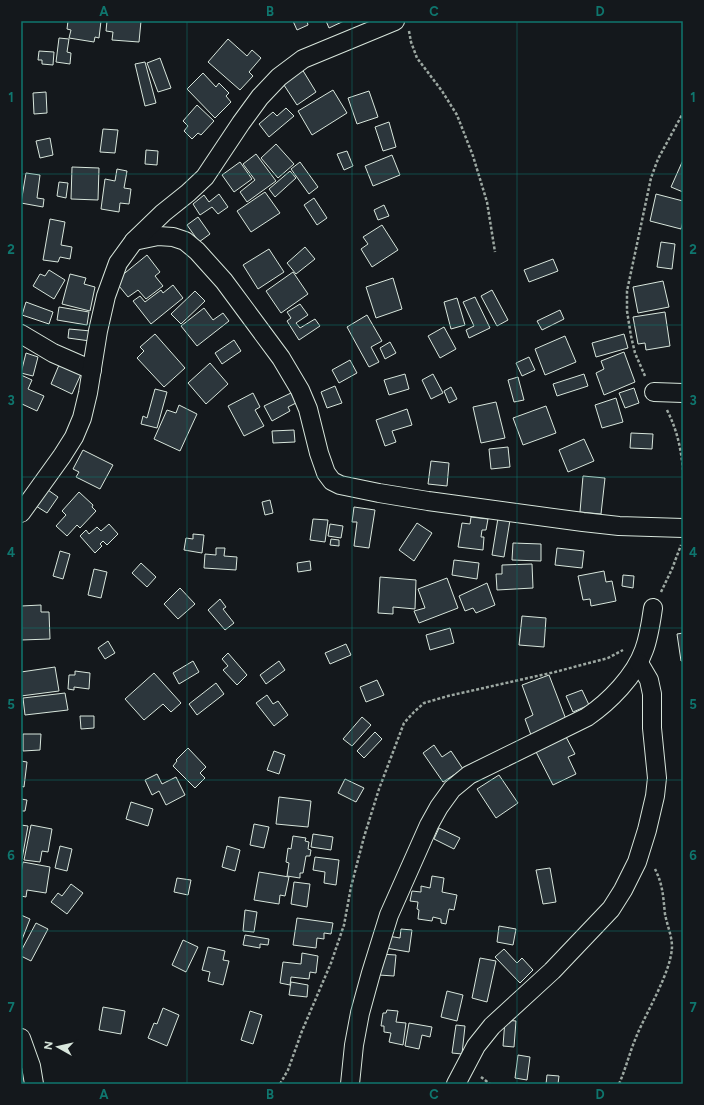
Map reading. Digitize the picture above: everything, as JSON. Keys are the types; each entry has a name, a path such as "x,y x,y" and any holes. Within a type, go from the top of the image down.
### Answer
{"street":[{"path":"21,513 62,456 74,437 82,418 106,296 118,263 134,240 163,213 206,177 241,123 260,97 279,76 303,59 402,24"},
{"path":"134,240 158,236 173,237 185,241 197,251 224,281 281,358 300,390 308,409 318,453 326,473 332,481 340,486 379,494 583,522 619,526 683,528"},
{"path":"21,334 53,353 92,370"},
{"path":"654,392 683,393"},
{"path":"350,1084 354,1045 360,1013 389,915 429,825 439,807 452,789 469,775 587,717 600,708 639,663 645,649 653,608"},
{"path":"456,1084 476,1046 492,1026 552,971 611,909 623,890 637,862 655,796 657,768 652,728 652,694 649,680 639,663"},
{"path":"21,1038 31,1066 34,1084"}],"path":[{"path":"402,24 417,58 442,91 457,115 473,156 487,202 495,252"},
{"path":"683,113 658,159 651,178 628,291 627,311 635,353 654,392 667,410 676,430 682,452 683,470"},
{"path":"619,1084 636,1036 661,983 672,947 659,878 642,848"}],"building":[{"path":"68,21 101,21 99,38 95,37 94,42 69,38 71,30 67,29"},
{"path":"107,21 141,21 139,42 112,40 113,32 106,31"},
{"path":"293,21 307,21 308,25 297,30"},
{"path":"326,21 344,21 329,28"},
{"path":"59,38 69,39 67,52 71,53 70,64 56,62"},
{"path":"228,39 247,56 252,50 261,58 249,72 253,76 240,90 208,62"},
{"path":"39,51 54,52 53,65 42,64 42,60 38,60"},
{"path":"160,58 171,88 158,92 147,63"},
{"path":"145,62 156,103 145,106 135,64"},
{"path":"302,69 316,92 297,105 282,82"},
{"path":"203,73 216,87 219,83 229,93 226,96 231,102 215,118 187,89"},
{"path":"333,90 347,113 312,135 298,111"},
{"path":"369,91 378,117 357,124 348,98"},
{"path":"46,92 47,113 34,114 33,93"},
{"path":"197,105 214,121 201,135 198,133 192,139 184,131 188,126 183,121"},
{"path":"286,108 294,116 269,137 259,124 273,112 277,116"},
{"path":"389,122 396,147 383,151 375,127"},
{"path":"103,129 118,130 115,153 100,152"},
{"path":"50,138 53,155 40,158 36,141"},
{"path":"276,144 294,164 278,178 261,158"},
{"path":"146,150 158,151 157,165 145,164"},
{"path":"347,151 353,166 344,170 337,154"},
{"path":"256,154 276,181 247,202 240,192 255,180 243,164"},
{"path":"392,155 400,175 373,186 365,166"},
{"path":"683,160 683,192 671,187"},
{"path":"240,162 252,179 234,192 222,175"},
{"path":"300,162 318,187 309,194 291,169"},
{"path":"72,167 99,168 98,200 71,199"},
{"path":"117,169 127,171 124,188 131,189 129,204 120,203 119,212 101,209 105,179 115,181"},
{"path":"290,171 296,178 275,197 269,189"},
{"path":"26,173 40,175 37,198 44,199 43,207 21,203"},
{"path":"59,182 68,183 66,198 57,196"},
{"path":"265,192 280,213 251,232 237,211"},
{"path":"219,194 228,207 218,214 212,207 200,215 193,204 204,195 209,202"},
{"path":"656,194 683,201 683,221 681,229 650,221"},
{"path":"314,198 327,218 317,225 304,205"},
{"path":"384,205 389,216 378,220 374,210"},
{"path":"198,217 210,234 199,242 187,225"},
{"path":"50,219 65,222 61,245 72,247 70,259 60,257 58,262 43,260"},
{"path":"382,225 398,250 372,267 361,249 368,244 363,237"},
{"path":"661,242 675,244 672,269 657,267"},
{"path":"305,247 315,259 296,274 287,263"},
{"path":"269,249 284,272 258,289 243,265"},
{"path":"147,255 160,272 155,276 163,286 146,299 138,290 128,297 115,281"},
{"path":"553,259 558,271 529,282 524,270"},
{"path":"49,270 65,280 54,299 33,286 40,274 45,276"},
{"path":"293,272 308,294 281,313 266,291"},
{"path":"70,274 86,278 84,284 95,287 90,311 62,304"},
{"path":"393,278 402,309 376,318 366,287"},
{"path":"663,281 669,307 638,313 633,287"},
{"path":"173,285 183,298 151,324 133,301 140,296 145,302 161,290 163,293"},
{"path":"492,290 508,320 497,326 481,296"},
{"path":"195,291 205,301 181,324 171,314"},
{"path":"475,297 490,328 469,338 466,330 474,326 463,302"},
{"path":"457,298 465,325 451,329 444,302"},
{"path":"26,302 53,312 49,324 22,315"},
{"path":"300,304 308,315 296,323 300,328 315,319 320,326 299,340 287,321 291,318 287,312"},
{"path":"59,307 89,312 87,325 57,320"},
{"path":"204,308 213,320 223,313 229,321 197,346 181,326"},
{"path":"560,310 564,319 542,330 537,321"},
{"path":"665,312 670,346 646,350 645,343 638,344 633,317"},
{"path":"367,315 382,341 371,347 379,362 369,367 347,327"},
{"path":"444,327 456,349 440,358 428,336"},
{"path":"69,329 91,331 90,341 68,338"},
{"path":"155,334 185,368 164,387 137,358 144,351 140,347"},
{"path":"624,334 628,348 596,357 592,343"},
{"path":"565,336 576,362 545,375 535,349"},
{"path":"234,340 241,351 222,364 215,353"},
{"path":"390,342 396,353 385,359 380,348"},
{"path":"624,352 635,382 604,395 596,373 604,369 601,361"},
{"path":"26,353 38,357 33,376 21,373"},
{"path":"529,357 535,370 522,376 516,363"},
{"path":"350,360 357,373 339,383 332,370"},
{"path":"210,363 228,384 206,404 188,383"},
{"path":"59,365 81,374 72,394 51,384"},
{"path":"405,374 409,389 389,395 384,380"},
{"path":"433,374 443,393 431,399 422,380"},
{"path":"584,374 588,386 557,396 553,384"},
{"path":"21,375 32,380 28,389 44,396 37,411 22,404 21,405"},
{"path":"518,377 524,400 514,402 508,380"},
{"path":"335,386 342,403 327,408 321,392"},
{"path":"451,387 457,399 449,403 444,391"},
{"path":"634,388 639,403 625,408 619,393"},
{"path":"155,389 167,392 157,428 141,424 143,416 147,418"},
{"path":"253,393 260,407 255,410 264,426 244,436 228,406"},
{"path":"291,393 296,403 288,407 290,411 272,421 264,406"},
{"path":"616,398 623,422 602,428 595,405"},
{"path":"496,402 505,438 481,443 473,407"},
{"path":"179,405 197,414 180,451 154,439 167,410 176,413"},
{"path":"546,406 556,433 523,445 513,418"},
{"path":"407,409 412,425 392,431 396,442 385,446 376,420"},
{"path":"294,430 295,442 273,443 272,431"},
{"path":"631,433 653,434 652,449 630,448"},
{"path":"584,439 594,461 568,472 559,450"},
{"path":"508,447 510,467 491,469 489,449"},
{"path":"83,450 113,465 100,489 76,477 79,472 73,469"},
{"path":"431,461 449,463 447,486 428,484"},
{"path":"583,476 605,478 601,514 580,512"},
{"path":"48,490 58,497 47,513 36,506"},
{"path":"79,492 93,505 92,507 96,511 80,528 77,525 67,536 56,526 66,515 62,511"},
{"path":"270,500 273,513 265,515 262,502"},
{"path":"354,507 375,510 369,548 354,546 357,522 352,522"},
{"path":"471,517 488,519 486,530 482,530 481,537 484,537 483,550 458,547 462,523 470,524"},
{"path":"498,518 510,520 504,557 492,555"},
{"path":"313,519 328,520 325,542 310,540"},
{"path":"417,523 432,533 414,561 399,550"},
{"path":"109,524 118,534 107,545 103,541 100,544 102,546 95,553 80,536 86,530 89,534 97,527 101,531"},
{"path":"330,524 343,526 341,538 328,536"},
{"path":"193,534 204,535 202,553 184,550 186,538 193,539"},
{"path":"331,539 339,540 339,546 330,545"},
{"path":"513,543 541,544 541,561 512,560"},
{"path":"216,548 225,548 224,556 237,557 236,570 204,568 205,554 216,555"},
{"path":"557,548 584,551 582,568 555,565"},
{"path":"60,551 70,554 63,579 53,576"},
{"path":"454,560 479,563 477,579 452,575"},
{"path":"310,561 311,570 298,572 297,563"},
{"path":"141,563 156,577 147,587 132,573"},
{"path":"532,564 533,588 497,590 496,574 502,574 502,565"},
{"path":"94,569 107,572 101,598 88,595"},
{"path":"604,571 606,582 612,581 616,601 591,606 590,599 583,600 578,576"},
{"path":"623,575 634,576 633,588 622,586"},
{"path":"380,577 416,580 415,609 393,607 393,614 378,613"},
{"path":"447,578 458,608 419,623 414,611 425,608 418,589"},
{"path":"487,583 495,605 476,613 473,608 465,611 459,596"},
{"path":"180,588 195,604 178,619 164,604"},
{"path":"220,599 226,607 223,609 234,623 225,630 208,610"},
{"path":"41,605 41,612 49,612 50,639 21,640 21,606"},
{"path":"522,616 546,618 544,647 519,645"},
{"path":"450,628 454,643 430,650 426,635"},
{"path":"683,633 683,661 681,661 677,634"},
{"path":"108,641 115,653 105,659 98,648"},
{"path":"346,644 351,655 330,664 325,653"},
{"path":"228,653 247,675 237,685 223,670 228,666 222,659"},
{"path":"193,661 199,672 179,684 173,673"},
{"path":"279,661 285,670 266,684 260,675"},
{"path":"55,667 59,691 21,696 21,672"},
{"path":"75,671 90,673 89,689 74,687 74,690 68,689 69,675 75,675"},
{"path":"154,673 181,703 171,712 163,704 144,720 125,699"},
{"path":"549,675 567,722 531,735 525,719 533,715 522,685"},
{"path":"377,680 384,695 366,702 360,687"},
{"path":"216,683 224,694 197,715 189,704"},
{"path":"582,690 589,705 573,712 566,696"},
{"path":"65,693 68,710 25,715 23,698"},
{"path":"267,695 273,704 278,701 288,715 274,726 256,703"},
{"path":"80,716 94,716 94,728 81,729"},
{"path":"362,717 371,725 352,746 343,739"},
{"path":"375,732 382,739 364,758 357,751"},
{"path":"564,733 575,754 568,757 576,774 553,785 534,748"},
{"path":"23,734 41,734 40,750 23,751"},
{"path":"434,745 442,757 451,751 463,769 443,782 423,753"},
{"path":"188,748 206,767 200,773 205,778 195,788 173,766 177,761 176,760"},
{"path":"274,751 285,755 279,774 267,770"},
{"path":"21,761 27,762 24,787 21,786"},
{"path":"157,774 162,784 176,777 185,795 166,805 159,791 152,795 145,780"},
{"path":"499,775 518,803 496,818 477,789"},
{"path":"345,779 364,788 356,802 338,793"},
{"path":"279,797 311,801 308,827 276,824"},
{"path":"21,799 27,800 25,811 21,811"},
{"path":"131,802 153,809 148,826 126,819"},
{"path":"254,824 269,827 264,848 250,845"},
{"path":"21,825 28,826 22,859 21,858"},
{"path":"31,825 52,829 48,852 42,851 40,862 24,860"},
{"path":"439,828 460,838 454,849 434,839"},
{"path":"313,834 333,837 331,850 311,847"},
{"path":"293,836 306,838 305,841 309,842 308,849 311,850 310,856 306,856 303,873 300,873 300,878 287,876 289,863 286,862 288,848 291,849"},
{"path":"60,846 72,849 67,871 55,868"},
{"path":"227,846 240,850 235,871 222,867"},
{"path":"315,857 339,860 336,885 324,883 325,872 313,870"},
{"path":"23,862 50,867 46,893 27,890 26,897 21,896 21,873"},
{"path":"550,868 556,902 543,904 536,870"},
{"path":"259,872 289,877 285,896 280,895 279,904 254,900"},
{"path":"432,876 444,878 442,892 457,895 454,910 449,909 446,924 441,923 441,919 433,917 432,921 418,919 418,902 410,901 412,891 421,892 421,886 430,888"},
{"path":"177,878 191,880 188,895 174,892"},
{"path":"294,882 310,884 307,907 291,904"},
{"path":"71,884 83,893 67,914 51,902 58,893 62,896"},
{"path":"245,910 257,912 254,932 243,931"},
{"path":"21,915 30,919 21,942"},
{"path":"297,918 333,923 331,934 324,933 324,939 317,938 316,948 293,945"},
{"path":"36,923 48,929 31,961 21,956 21,951"},
{"path":"499,926 516,929 513,945 497,942"},
{"path":"401,929 412,930 409,952 386,948 388,936 400,938"},
{"path":"245,935 269,939 268,945 260,944 260,948 243,945"},
{"path":"183,940 198,947 186,972 172,965"},
{"path":"208,947 225,951 223,960 229,961 223,985 208,981 210,972 202,970"},
{"path":"504,949 517,963 522,958 533,970 520,983 495,957"},
{"path":"302,953 318,956 316,973 310,972 309,979 291,977 290,985 280,983 283,962 301,964"},
{"path":"380,954 396,955 394,976 379,975"},
{"path":"480,958 496,961 487,1002 472,998"},
{"path":"291,982 308,985 307,997 289,995"},
{"path":"447,991 463,995 457,1021 441,1017"},
{"path":"103,1007 125,1011 121,1034 99,1030"},
{"path":"163,1008 179,1015 167,1046 148,1038 154,1023 157,1024"},
{"path":"387,1010 398,1011 396,1022 406,1023 403,1045 389,1042 391,1033 384,1032 384,1026 381,1026 383,1013 386,1013"},
{"path":"250,1011 262,1015 253,1044 241,1040"},
{"path":"505,1020 516,1021 514,1047 503,1046"},
{"path":"409,1023 432,1027 430,1037 422,1035 419,1049 405,1046"},
{"path":"456,1025 465,1026 462,1054 452,1053"},
{"path":"518,1055 530,1057 527,1080 515,1078"},
{"path":"547,1075 559,1076 558,1084 546,1084"}]}
